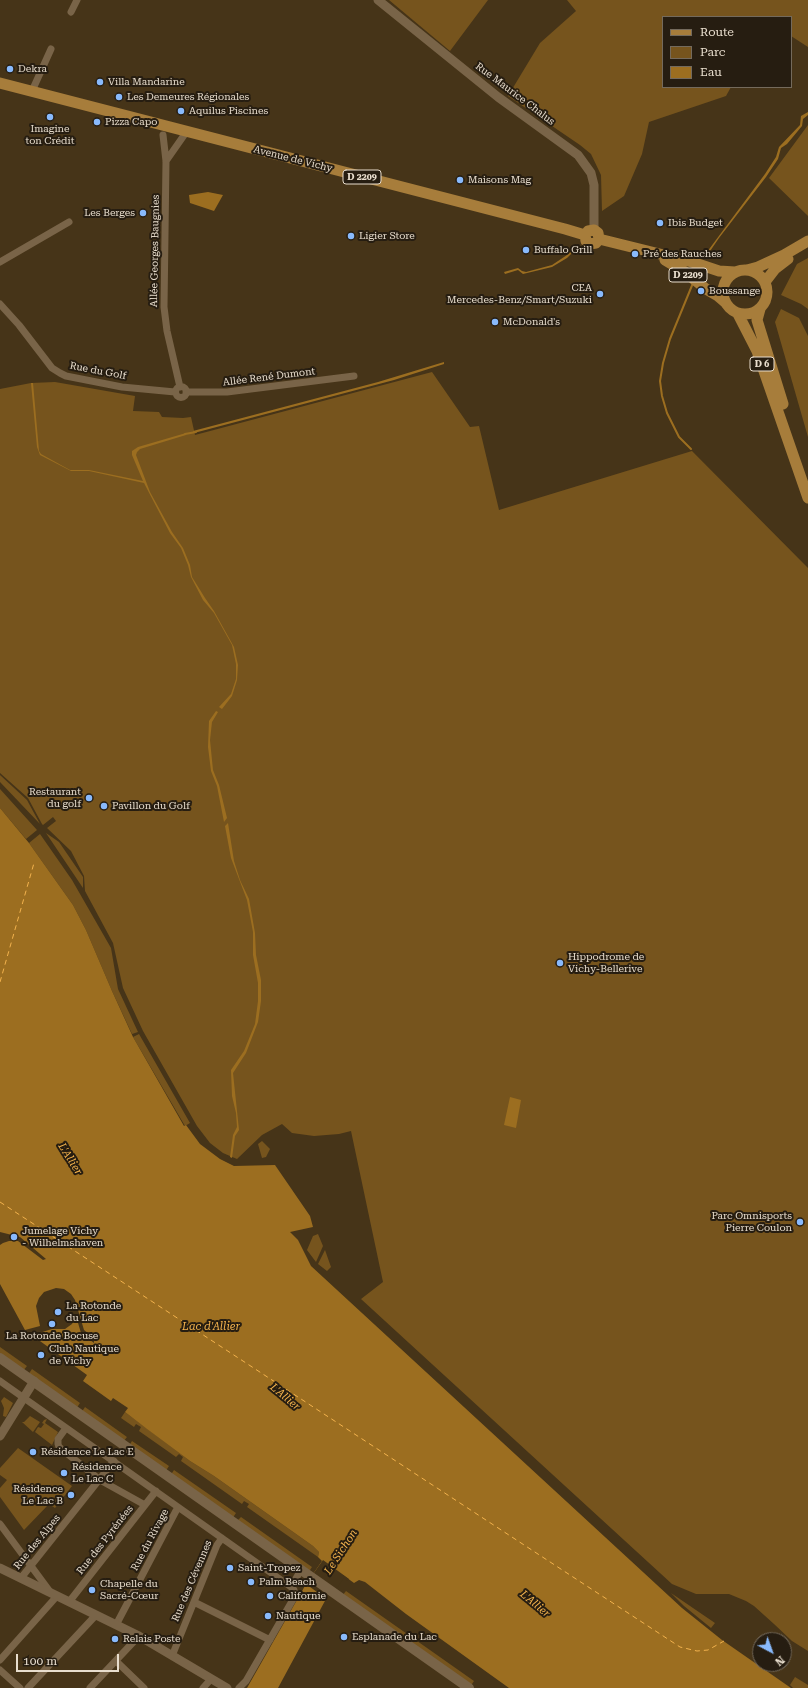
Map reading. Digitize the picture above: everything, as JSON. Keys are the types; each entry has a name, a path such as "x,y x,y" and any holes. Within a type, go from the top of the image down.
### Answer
{"main road":[{"name":"Avenue de Vichy","path":"0,83 593,235 648,252 692,262 719,271 735,272"},
{"path":"747,270 758,274 766,282 768,294 767,300 760,309 750,315 738,314 728,307 725,302 723,297 724,285 730,276 735,272 758,267 784,255 808,241"},
{"path":"766,282 775,269 808,246"},
{"name":"Avenue de Vichy","path":"648,252 673,263 725,302"},
{"name":"D 6","path":"760,309 757,320 808,476"},
{"name":"D 6","path":"738,314 757,351 808,498"},
{"path":"0,1358 32,1384"},
{"path":"0,1364 32,1384 305,1577 469,1688"},
{"path":"338,1599 459,1688"}],"street":[{"path":"71,12 77,0"},
{"name":"Rue Maurice Chalus","path":"378,0 498,97 578,155 585,162 591,173 592,179 593,235"},
{"path":"32,91 51,49"},
{"path":"166,161 187,131"},
{"name":"Allée Georges Baugnies","path":"163,135 166,161 164,307 178,389"},
{"path":"0,262 68,222"},
{"name":"Rue du Golf","path":"0,304 19,325 52,368 66,376 122,387 178,389"},
{"name":"Allée René Dumont","path":"178,389 184,388 186,392 228,392 354,376"},
{"path":"0,1381 294,1590 295,1596 246,1681 239,1688"},
{"path":"0,1436 32,1384"},
{"path":"66,1428 58,1439 59,1447 100,1480 145,1505"},
{"name":"Rue des Alpes","path":"21,1578 114,1461"},
{"name":"Rue des Pyrénées","path":"69,1602 156,1491"},
{"name":"Rue du Rivage","path":"116,1625 178,1507"},
{"path":"0,1524 31,1567 54,1594"},
{"name":"Rue des Cévennes","path":"172,1656 216,1545 222,1538"},
{"path":"0,1568 139,1636 227,1688"},
{"path":"291,1587 305,1577"},
{"path":"0,1660 54,1594"},
{"path":"194,1602 270,1640"},
{"path":"28,1688 96,1615"},
{"path":"90,1688 139,1636"},
{"path":"116,1661 144,1688"},
{"path":"0,1670 20,1688"},
{"path":"203,1688 211,1679"}],"green space":[{"path":"389,0 488,0 450,51"},
{"path":"567,0 808,0 808,47 792,37 792,16 662,16 662,88 730,88 726,96 649,122 642,154 624,196 602,211 601,175 591,154 508,96 540,43 576,11"},
{"path":"808,125 808,216 769,178"},
{"path":"808,258 808,309 801,304 781,295 797,264"},
{"path":"781,309 799,318 808,336 808,437 775,322"},
{"name":"Hippodrome de Vichy-Bellerive","path":"432,372 470,427 479,426 499,510 692,451 808,568 808,1651 792,1641 792,1632 782,1632 754,1606 746,1601 729,1594 696,1594 672,1584 361,1299 383,1282 351,1131 339,1134 314,1136 292,1133 282,1124 262,1135 237,1159 223,1153 210,1143 197,1126 143,1031 123,988 113,943 85,891 84,876 71,851 47,828 56,821 53,817 43,825 28,798 0,773 0,389 31,383 55,382 135,396 133,411 159,412 162,417 191,417 195,435"},
{"path":"0,775 27,800 40,824 0,782"},
{"path":"0,789 37,830 26,839 0,808"},
{"path":"46,833 59,842 83,877 83,888"},
{"path":"40,834 72,880 111,948 118,989 138,1032 132,1034 86,930 73,905 29,843"},
{"path":"139,1034 190,1123 185,1126 133,1037"},
{"path":"262,1141 270,1149 266,1157 262,1158 258,1144"},
{"path":"318,1234 323,1246 316,1262 307,1250 313,1236"},
{"path":"325,1250 331,1267 327,1271 318,1264"},
{"path":"0,1347 27,1366 23,1371 0,1355"},
{"path":"32,1369 80,1403 76,1409 28,1375"},
{"path":"4,1397 13,1403 6,1417 3,1416 4,1408 1,1401"},
{"path":"85,1407 127,1437 123,1442 81,1413"},
{"path":"125,1412 190,1461 214,1476 313,1546 319,1552 318,1557 247,1507 249,1504 244,1501 242,1504 181,1461 183,1457 179,1454 176,1457 139,1431 141,1427 136,1424 134,1427 121,1418"},
{"path":"30,1416 40,1422 33,1432 22,1422"},
{"path":"47,1419 45,1423 58,1432 52,1445 35,1432 38,1427 41,1428 44,1424 42,1423 44,1420"},
{"path":"132,1441 169,1466 165,1472 129,1446"},
{"path":"18,1448 72,1486 55,1508 49,1504 24,1530 0,1497 0,1488 7,1480 0,1475 0,1468"},
{"path":"174,1470 236,1513 232,1519 170,1476"},
{"path":"241,1517 312,1567 308,1573 236,1522"},
{"path":"346,1591 474,1681 470,1687 342,1596"},
{"path":"671,1593 715,1623 711,1628 684,1606"},
{"path":"795,1677 808,1685 808,1688 793,1688 790,1685"}],"water":[{"path":"808,112 808,115 803,119 802,126 787,144 781,148 778,159 766,177 706,257 704,256 765,174 776,157 779,147 800,125 801,116"},
{"path":"208,192 223,195 214,211 190,203 189,195"},
{"path":"578,246 567,258 552,267 523,274 518,270 505,274 504,272 518,268 526,272 552,265 567,255 574,247"},
{"path":"444,362 444,364 394,380 194,433 193,431 378,382"},
{"path":"31,383 33,383 39,451 41,454 70,470 89,470 143,481 132,455 132,451 138,447 186,433 186,435 140,449 136,455 150,492 172,532 183,548 190,565 192,577 214,611 234,647 238,665 237,680 232,696 222,709 219,707 231,694 236,679 236,664 232,645 214,613 203,600 191,577 181,548 170,533 144,483 89,471 71,471 40,455 37,447"},
{"path":"216,711 218,712 212,722 210,740 213,770 219,785 227,818 224,822 217,786 211,771 208,747 209,721"},
{"name":"Lac d'Allier","path":"0,808 29,843 73,905 86,930 133,1037 184,1126 186,1125 200,1144 220,1159 234,1166 275,1165 310,1216 313,1227 290,1232 298,1240 311,1266 682,1608 722,1640 752,1661 752,1672 768,1672 791,1688 509,1688 406,1614 365,1582 359,1580 354,1583 343,1575 326,1599 278,1688 247,1688 306,1584 322,1561 318,1557 319,1552 313,1546 214,1476 190,1461 147,1429 125,1412 128,1408 113,1398 111,1401 83,1381 87,1375 33,1336 52,1329 65,1329 72,1324 76,1316 81,1333 94,1343 94,1338 84,1330 75,1300 71,1294 64,1289 56,1288 44,1292 39,1298 36,1306 40,1326 25,1330 0,1284 0,1245 9,1241 18,1241 43,1260 46,1259 20,1237 0,1232"},
{"path":"228,823 234,861 240,880 249,899 255,933 256,955 261,980 261,1001 258,1022 246,1053 233,1073 239,1130 235,1136 232,1158 230,1157 233,1135 237,1127 236,1113 232,1096 231,1070 244,1051 255,1024 258,1001 258,983 253,955 253,932 247,900 231,858 225,826"},
{"path":"510,1097 521,1100 516,1128 504,1125"}],"pier":[{"path":"323,1560 349,1579 348,1581 344,1578 328,1600 306,1584"}],"waterway":[{"path":"691,449 679,437 667,413 662,396 660,381 663,363 670,339 693,283"},
{"path":"185,434 196,432"}],"ferry route":[{"path":"0,982 34,863"},
{"path":"0,1202 680,1647 697,1651 708,1650 724,1641"}],"place":[{"name":"Dekra","path":"10,69"},
{"name":"Villa Mandarine","path":"100,82"},
{"name":"Les Demeures Régionales","path":"119,97"},
{"name":"Aquilus Piscines","path":"181,111"},
{"name":"Imagine ton Crédit","path":"50,117"},
{"name":"Pizza Capo","path":"97,122"},
{"name":"Maisons Mag","path":"460,180"},
{"name":"Les Berges","path":"143,213"},
{"name":"Ibis Budget","path":"660,223"},
{"name":"Ligier Store","path":"351,236"},
{"name":"Buffalo Grill","path":"526,250"},
{"name":"Pré des Rauches","path":"635,254"},
{"name":"Boussange","path":"701,291"},
{"name":"CEA Mercedes-Benz/Smart/Suzuki","path":"600,294"},
{"name":"McDonald's","path":"495,322"},
{"name":"Restaurant du golf","path":"89,798"},
{"name":"Pavillon du Golf","path":"104,806"},
{"name":"Hippodrome de Vichy-Bellerive","path":"560,963"},
{"name":"Parc Omnisports Pierre Coulon","path":"800,1222"},
{"name":"Jumelage Vichy - Wilhelmshaven","path":"14,1237"},
{"name":"La Rotonde du Lac","path":"58,1312"},
{"name":"La Rotonde Bocuse","path":"52,1324"},
{"name":"Club Nautique de Vichy","path":"41,1355"},
{"name":"Résidence Le Lac E","path":"33,1452"},
{"name":"Résidence Le Lac C","path":"64,1473"},
{"name":"Résidence Le Lac B","path":"71,1495"},
{"name":"Saint-Tropez","path":"230,1568"},
{"name":"Palm Beach","path":"251,1582"},
{"name":"Chapelle du Sacré-Cœur","path":"92,1590"},
{"name":"Californie","path":"270,1596"},
{"name":"Nautique","path":"268,1616"},
{"name":"Esplanade du Lac","path":"344,1637"},
{"name":"Relais Poste","path":"115,1639"}],"water label":[{"name":"L'Allier","path":"70,1159"},
{"name":"L'Allier","path":"285,1397"},
{"name":"Le Sichon","path":"341,1552"},
{"name":"L'Allier","path":"535,1604"}]}
